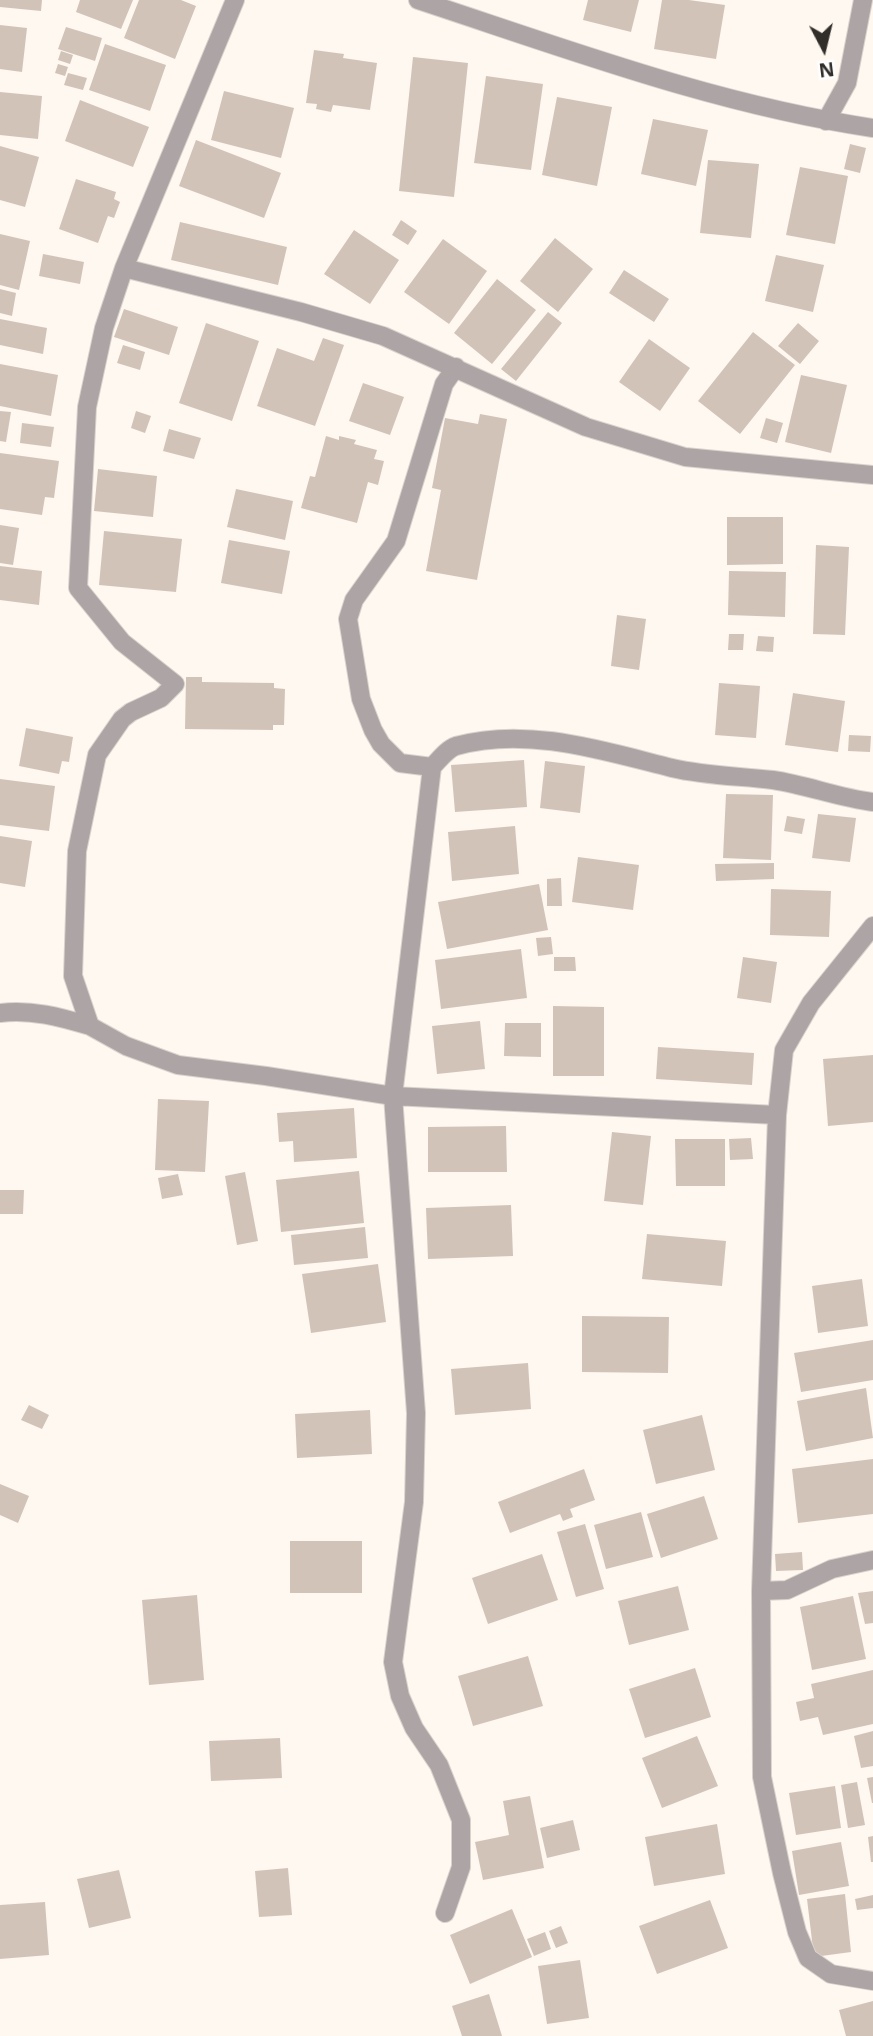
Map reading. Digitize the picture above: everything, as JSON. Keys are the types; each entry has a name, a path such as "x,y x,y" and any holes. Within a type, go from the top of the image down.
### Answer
{"street":[{"path":"90,1026 73,976 77,851 97,755 122,719 161,698 175,684 122,642 78,588 87,407 104,328 124,268 235,0"},
{"path":"418,0 668,82 826,121 873,128"},
{"path":"826,121 847,83 863,0"},
{"path":"124,268 383,335 586,427 685,457 873,475"},
{"path":"432,767 400,763 381,744 373,730 361,699 348,619 354,600 396,541 444,383 456,367"},
{"path":"445,1913 461,1867 461,1820 439,1765 414,1728 400,1696 393,1662 414,1503 416,1413 393,1096 432,767 452,747 513,739 554,742 643,759 673,768 775,781 873,802"},
{"path":"873,926 811,1003 784,1050 777,1115 761,1591 762,1777 797,1932 808,1958 831,1974 873,1981"},
{"path":"0,1013 16,1011 53,1015 90,1026 125,1046 178,1065 393,1096 777,1115"},
{"path":"761,1591 787,1590 832,1569 873,1560"}],"building":[{"path":"0,0 42,0 41,11 0,7"},
{"path":"80,0 133,0 121,29 76,12"},
{"path":"139,0 181,0 196,6 175,59 124,38"},
{"path":"588,0 639,0 631,32 583,20"},
{"path":"662,0 689,0 725,5 716,59 654,49"},
{"path":"0,25 27,28 22,72 0,69"},
{"path":"66,27 102,38 95,61 58,49"},
{"path":"105,44 166,65 150,111 89,90"},
{"path":"314,50 344,54 343,58 377,63 370,110 333,105 331,112 316,109 317,104 306,103"},
{"path":"61,51 73,55 70,64 58,60"},
{"path":"413,57 468,63 454,197 399,191"},
{"path":"58,64 68,67 65,76 55,73"},
{"path":"68,73 87,78 83,90 64,85"},
{"path":"486,76 543,84 531,170 474,163"},
{"path":"224,91 294,108 281,158 211,140"},
{"path":"0,92 42,96 38,139 0,135"},
{"path":"557,97 612,107 597,186 542,175"},
{"path":"80,100 149,127 133,167 65,141"},
{"path":"653,119 708,130 696,186 641,174"},
{"path":"196,140 281,173 264,218 179,186"},
{"path":"850,144 866,148 860,173 844,169"},
{"path":"0,146 39,157 25,207 0,200"},
{"path":"708,160 759,164 751,238 700,233"},
{"path":"800,167 848,176 835,244 786,235"},
{"path":"76,179 116,192 114,199 120,202 114,218 108,216 98,243 59,229"},
{"path":"401,220 417,231 408,245 392,235"},
{"path":"180,222 287,247 278,285 171,260"},
{"path":"354,230 399,260 370,304 324,274"},
{"path":"0,234 30,241 19,290 0,285"},
{"path":"555,238 593,269 558,312 520,281"},
{"path":"443,239 487,271 449,324 404,292"},
{"path":"43,254 84,262 80,284 39,276"},
{"path":"776,255 824,265 813,312 765,301"},
{"path":"624,270 669,299 654,322 609,293"},
{"path":"497,279 536,310 492,364 454,333"},
{"path":"0,289 16,293 12,316 0,313"},
{"path":"124,309 178,327 169,355 114,337"},
{"path":"548,312 562,323 516,381 501,369"},
{"path":"0,319 47,328 43,354 0,345"},
{"path":"206,323 259,341 232,421 179,403"},
{"path":"798,323 819,341 800,364 778,346"},
{"path":"753,332 795,365 740,434 698,401"},
{"path":"323,338 344,345 315,426 257,406 277,348 314,361"},
{"path":"649,339 690,368 660,411 619,382"},
{"path":"123,345 145,352 140,370 117,363"},
{"path":"0,364 58,375 51,416 0,406"},
{"path":"801,375 847,385 831,453 785,442"},
{"path":"363,383 404,397 390,435 349,421"},
{"path":"0,411 11,412 6,442 0,441"},
{"path":"136,411 151,416 145,433 131,428"},
{"path":"480,414 507,419 477,580 426,571 441,490 432,488 445,418 478,424"},
{"path":"766,418 783,423 777,443 760,438"},
{"path":"22,423 54,427 51,447 20,443"},
{"path":"169,429 201,438 194,459 163,451"},
{"path":"326,436 339,440 339,436 356,440 354,444 377,450 374,459 384,461 378,485 368,482 357,523 301,508 310,476 315,477"},
{"path":"0,453 59,461 54,498 45,497 42,515 0,509"},
{"path":"98,469 157,476 153,517 94,511"},
{"path":"236,489 293,501 285,540 227,527"},
{"path":"727,517 783,517 783,564 727,565"},
{"path":"0,525 19,528 13,565 0,563"},
{"path":"104,531 182,539 176,592 99,585"},
{"path":"229,540 290,551 282,594 221,583"},
{"path":"816,545 849,547 845,635 813,634"},
{"path":"0,566 42,571 39,605 0,600"},
{"path":"729,571 786,572 785,617 728,615"},
{"path":"617,615 646,619 639,670 611,666"},
{"path":"729,634 744,634 743,650 728,650"},
{"path":"758,636 774,637 773,652 756,651"},
{"path":"186,677 202,677 202,682 274,683 274,688 285,689 284,725 273,725 273,730 185,729"},
{"path":"719,683 760,686 756,738 715,735"},
{"path":"793,693 845,701 838,752 785,745"},
{"path":"26,728 73,737 69,762 62,761 59,774 19,766"},
{"path":"849,735 871,736 870,752 848,751"},
{"path":"524,760 527,807 455,812 451,765"},
{"path":"545,761 585,766 580,813 540,808"},
{"path":"0,779 55,786 49,831 0,825"},
{"path":"726,794 773,795 771,860 723,858"},
{"path":"818,814 856,818 850,862 812,858"},
{"path":"787,816 805,819 802,834 784,831"},
{"path":"515,826 519,874 452,881 448,832"},
{"path":"0,836 32,841 25,887 0,883"},
{"path":"578,857 639,865 633,910 572,902"},
{"path":"774,863 774,879 716,881 715,864"},
{"path":"561,878 562,906 547,906 547,879"},
{"path":"539,884 548,930 447,949 438,902"},
{"path":"771,889 831,891 829,937 770,935"},
{"path":"551,937 553,954 538,956 536,938"},
{"path":"521,949 527,998 441,1009 435,960"},
{"path":"554,957 575,957 576,971 554,971"},
{"path":"743,957 777,962 771,1003 737,998"},
{"path":"553,1006 604,1007 604,1076 553,1076"},
{"path":"480,1021 485,1069 437,1074 432,1026"},
{"path":"505,1023 541,1023 541,1057 504,1056"},
{"path":"658,1047 754,1053 752,1085 656,1079"},
{"path":"873,1055 873,1122 828,1126 823,1059"},
{"path":"158,1099 209,1101 205,1172 155,1170"},
{"path":"354,1108 357,1158 294,1162 293,1141 279,1142 277,1113"},
{"path":"506,1126 507,1172 428,1172 428,1127"},
{"path":"612,1132 651,1136 643,1205 604,1201"},
{"path":"751,1138 753,1159 730,1160 729,1139"},
{"path":"675,1139 725,1139 725,1186 676,1186"},
{"path":"359,1171 364,1223 281,1232 276,1180"},
{"path":"245,1172 258,1241 237,1245 225,1176"},
{"path":"178,1174 183,1195 162,1199 158,1178"},
{"path":"0,1190 24,1190 23,1214 0,1214"},
{"path":"511,1205 513,1256 428,1259 426,1208"},
{"path":"365,1227 368,1258 294,1265 291,1235"},
{"path":"647,1234 726,1241 722,1286 642,1279"},
{"path":"378,1264 386,1322 311,1333 302,1274"},
{"path":"862,1279 868,1326 818,1333 812,1286"},
{"path":"582,1316 669,1317 668,1373 582,1372"},
{"path":"873,1340 873,1380 801,1392 794,1353"},
{"path":"528,1363 531,1409 455,1415 451,1369"},
{"path":"866,1388 873,1438 806,1451 797,1401"},
{"path":"29,1405 49,1415 42,1429 21,1420"},
{"path":"370,1410 372,1454 297,1458 295,1414"},
{"path":"702,1415 715,1470 656,1484 643,1430"},
{"path":"873,1459 873,1514 798,1523 792,1469"},
{"path":"584,1469 595,1500 570,1509 573,1517 563,1521 560,1514 510,1533 498,1502"},
{"path":"0,1484 29,1496 18,1523 0,1515"},
{"path":"704,1496 718,1539 661,1558 647,1514"},
{"path":"641,1512 653,1557 606,1569 594,1525"},
{"path":"585,1524 604,1589 576,1597 557,1532"},
{"path":"290,1541 362,1541 362,1593 290,1593"},
{"path":"802,1552 803,1570 776,1571 775,1554"},
{"path":"542,1554 558,1600 488,1624 472,1578"},
{"path":"678,1586 689,1630 629,1645 618,1601"},
{"path":"873,1591 873,1623 865,1624 858,1593"},
{"path":"197,1595 204,1680 149,1685 142,1600"},
{"path":"853,1596 866,1659 812,1670 800,1607"},
{"path":"528,1656 543,1706 473,1726 458,1676"},
{"path":"695,1668 711,1717 645,1738 629,1689"},
{"path":"873,1670 873,1724 823,1735 818,1717 800,1721 796,1702 814,1698 811,1684"},
{"path":"873,1731 873,1766 861,1768 854,1736"},
{"path":"697,1736 718,1786 662,1808 642,1758"},
{"path":"280,1738 282,1778 211,1781 209,1741"},
{"path":"873,1777 873,1803 872,1803 867,1778"},
{"path":"857,1782 865,1825 848,1828 841,1785"},
{"path":"835,1786 841,1828 796,1835 789,1793"},
{"path":"530,1796 544,1868 483,1880 475,1842 509,1835 503,1801"},
{"path":"573,1820 580,1850 547,1858 540,1828"},
{"path":"717,1824 725,1874 654,1886 645,1837"},
{"path":"873,1836 873,1862 871,1862 868,1837"},
{"path":"841,1842 849,1886 799,1895 792,1851"},
{"path":"288,1868 292,1915 259,1917 255,1871"},
{"path":"119,1870 131,1918 89,1928 77,1879"},
{"path":"845,1894 851,1952 814,1957 807,1899"},
{"path":"873,1895 873,1908 857,1910 855,1899"},
{"path":"710,1900 728,1948 657,1974 639,1926"},
{"path":"45,1902 49,1955 0,1959 0,1905"},
{"path":"512,1909 532,1957 470,1984 450,1935"},
{"path":"561,1926 568,1943 556,1948 549,1931"},
{"path":"545,1932 551,1949 534,1956 527,1939"},
{"path":"580,1960 589,2018 547,2024 538,1966"},
{"path":"489,1994 502,2036 462,2036 452,2006"},
{"path":"873,2001 873,2036 846,2036 839,2010"}]}
